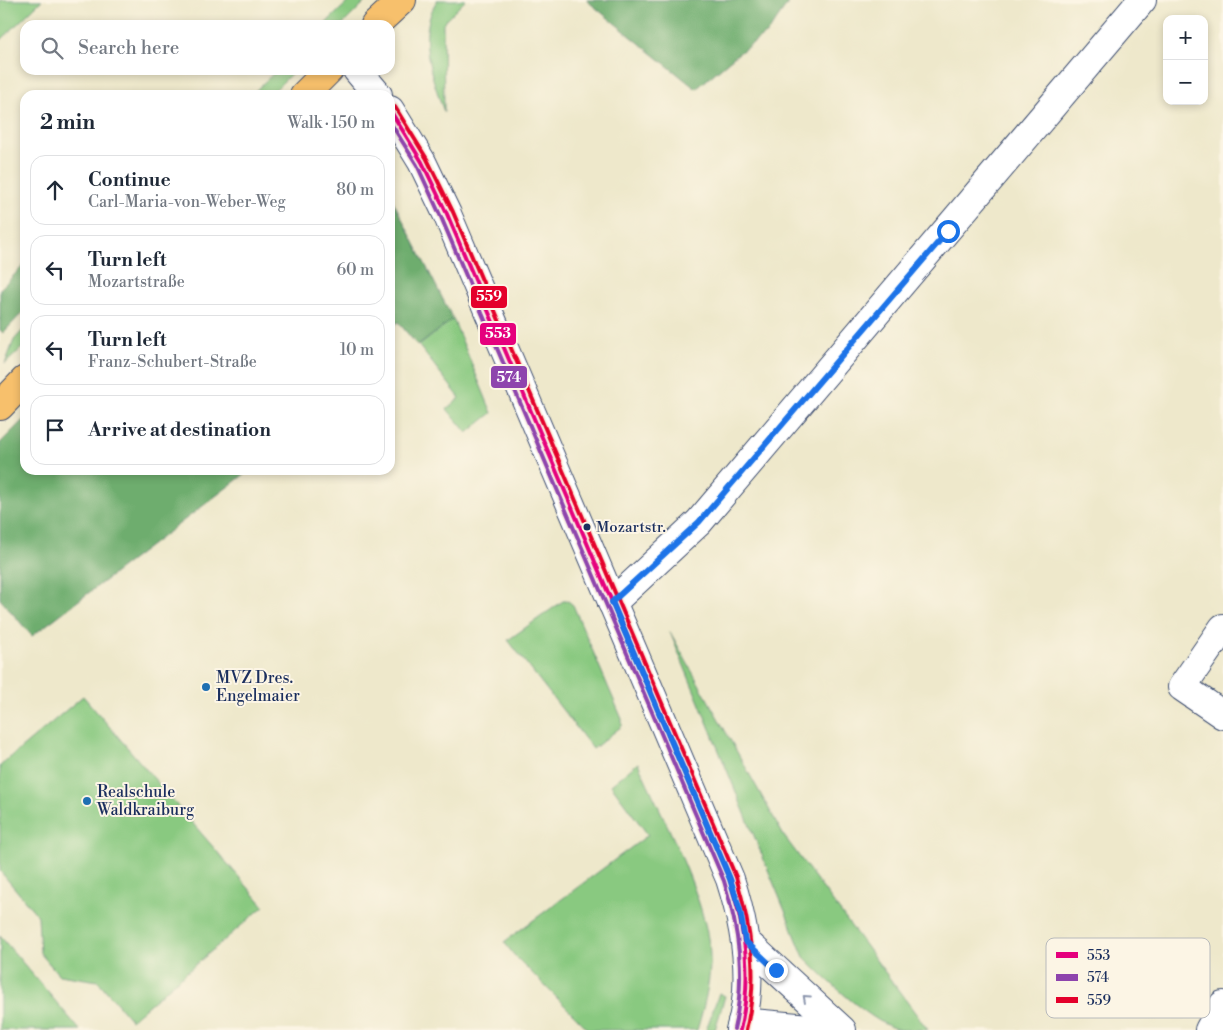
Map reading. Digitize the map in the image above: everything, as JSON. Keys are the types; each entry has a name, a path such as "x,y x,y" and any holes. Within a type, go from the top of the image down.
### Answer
{"main road":[{"path":"380,20 402,0"},
{"path":"309,90 324,75"},
{"path":"0,406 20,385"}],"street":[{"path":"612,602 699,522 1142,0"},
{"path":"361,75 374,90"},
{"path":"395,118 422,162 447,214 730,879 740,910 745,941 747,975 741,1026 832,1030"},
{"path":"1223,628 1182,687 1223,715"},
{"path":"745,941 842,1030"},
{"path":"1209,1030 1223,1005"}],"green space":[{"path":"0,0 42,0 20,20 0,41"},
{"path":"350,0 367,0 347,20 329,20"},
{"path":"437,0 466,0 443,23 444,112 434,84 427,42 427,28"},
{"path":"586,0 787,0 787,5 768,32 735,56 696,89"},
{"path":"272,75 290,75 275,90 256,90"},
{"path":"395,205 453,319 418,346 398,322 395,324"},
{"path":"20,269 20,315 3,333 0,330 0,289"},
{"path":"453,319 492,413 467,433 447,409 460,398 419,346"},
{"path":"20,333 20,350 5,364 14,340"},
{"path":"20,423 20,475 243,475 32,636 0,599 0,443"},
{"path":"563,601 568,601 573,605 622,719 622,726 593,749 508,640"},
{"path":"670,632 784,836 928,1030 901,1030 877,1020 823,976 804,957"},
{"path":"83,696 264,906 131,1020 98,981 59,975 40,953 38,916 0,871 0,766"},
{"path":"638,763 680,852 705,922 710,966 705,999 697,1030 589,1030 514,955 504,942 648,835 611,785"},
{"path":"0,936 80,1030 0,1030"},
{"path":"719,993 725,996 715,1030 706,1030"}],"transit line":[{"name":"559","path":"395,107 427,159 453,212 736,877 746,915 752,953 752,991 746,1030"},
{"name":"553","path":"395,118 422,162 447,214 730,879 740,916 746,954 746,992 740,1030"},
{"name":"574","path":"395,130 417,165 441,217 724,881 734,918 739,954 740,991 734,1029"}],"place":[{"name":"Mozartstr.","path":"587,527"},
{"name":"MVZ Dres. Engelmaier","path":"206,687"},
{"name":"Realschule Waldkraiburg","path":"87,801"}],"route":[{"path":"776,970 745,941 740,910 730,879 665,722 612,602 699,522 948,231"}]}
